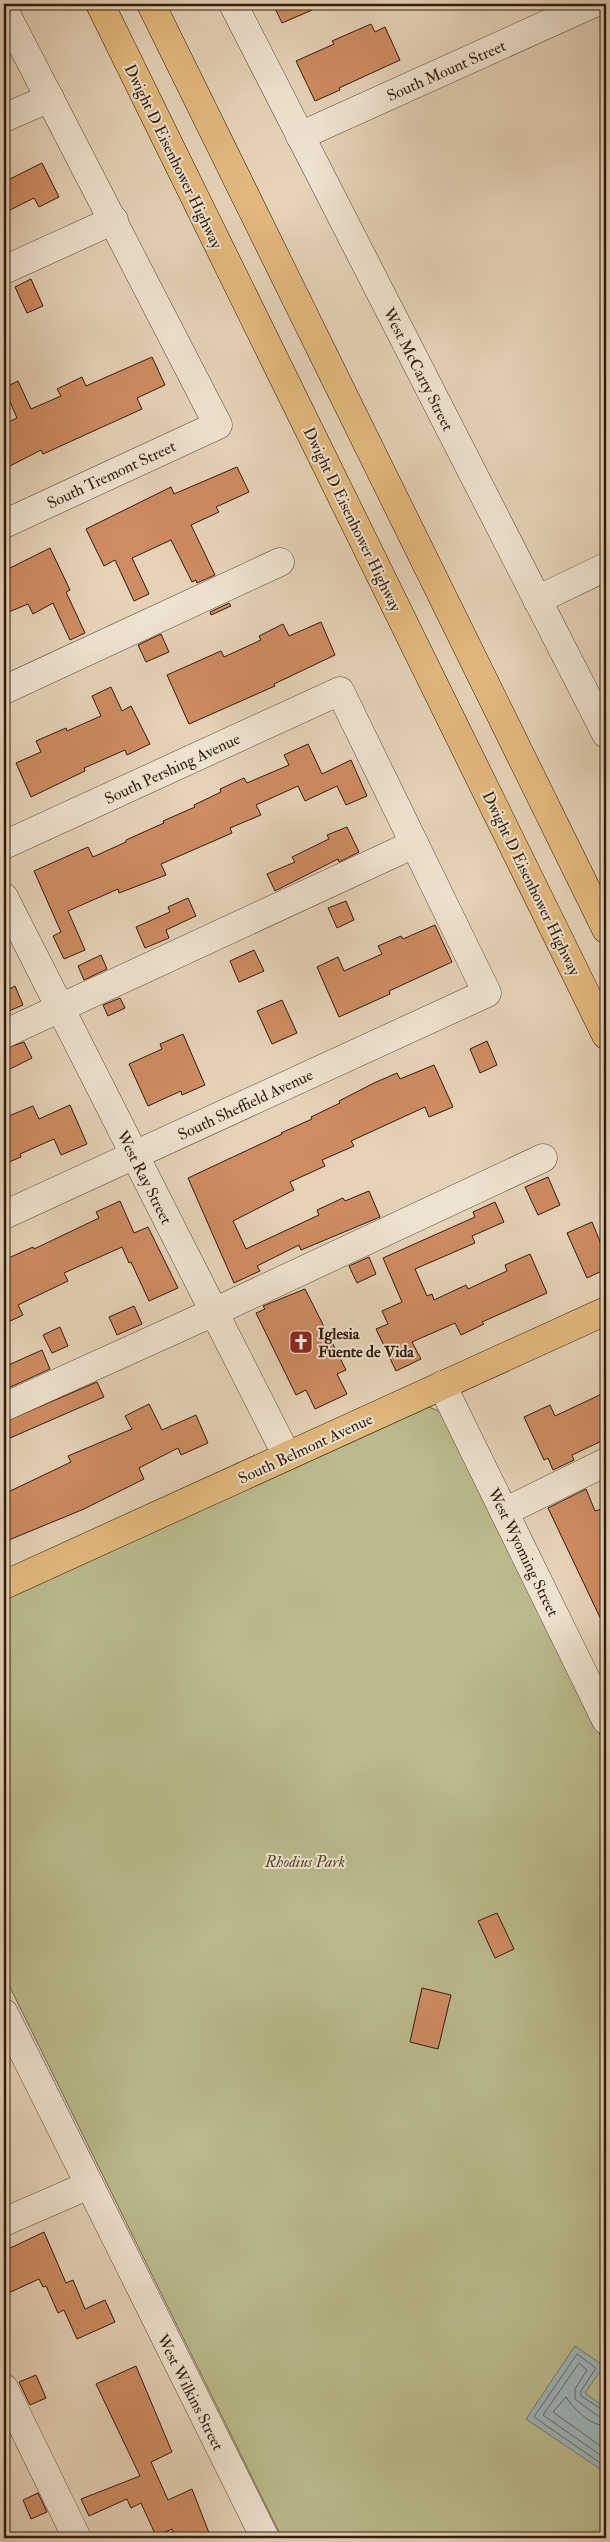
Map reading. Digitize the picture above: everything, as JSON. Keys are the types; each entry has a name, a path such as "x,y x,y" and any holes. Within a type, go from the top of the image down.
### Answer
{"main road":[{"name":"Dwight D Eisenhower Highway","path":"100,4 606,1035"},
{"path":"151,4 606,929"},
{"name":"South Belmont Avenue","path":"4,1585 606,1311"}],"street":[{"name":"South Mount Street","path":"300,136 592,4"},
{"name":"West McCarty Street","path":"242,7 300,136 606,734"},
{"path":"4,10 114,220 4,270"},
{"path":"4,118 50,98"},
{"name":"South Tremont Street","path":"4,524 218,425 114,220"},
{"path":"4,690 280,562"},
{"path":"538,600 606,567"},
{"name":"South Pershing Avenue","path":"4,845 340,691 414,844"},
{"path":"4,1034 414,844"},
{"name":"South Sheffield Avenue","path":"4,1215 487,994 414,844"},
{"name":"West Ray Street","path":"4,897 287,1456"},
{"path":"4,1407 214,1312 544,1158"},
{"name":"West Wyoming Street","path":"442,1385 504,1512 600,1690 606,1720"},
{"path":"504,1512 606,1462"},
{"path":"4,2013 88,2185 4,2222"},
{"name":"West Wilkins Street","path":"88,2185 265,2538"},
{"path":"4,2388 77,2538"}],"green space":[{"name":"Rhodius Park","path":"423,1405 442,1412 606,1747 606,2538 282,2538 4,1975 4,1595"}],"water":[{"path":"575,2346 604,2366 585,2393 606,2408 606,2473 526,2419"}],"building":[{"path":"273,4 326,4 282,23"},
{"path":"371,24 375,32 385,27 400,60 315,101 296,61 334,44 332,41"},
{"path":"42,163 59,197 39,207 34,198 4,213 4,182"},
{"path":"31,279 43,306 27,313 15,287"},
{"path":"152,357 165,385 137,398 142,409 43,454 41,450 4,469 4,424 17,418 4,388 18,381 31,409 61,396 57,389 82,377 86,386"},
{"path":"237,467 249,492 216,507 219,512 191,525 215,575 197,583 196,580 192,582 171,540 132,558 149,594 134,601 115,560 104,566 86,529 171,487 174,494"},
{"path":"50,548 70,590 66,592 85,633 70,640 53,603 33,614 28,604 4,614 4,571"},
{"path":"229,603 231,606 211,615 210,612"},
{"path":"321,622 335,655 274,684 275,686 189,724 167,675 221,651 224,657 261,640 259,636 283,624 289,636"},
{"path":"161,634 169,652 146,662 138,645"},
{"path":"111,687 122,711 131,706 150,744 127,755 125,750 84,768 85,771 31,797 16,763 41,752 36,741 66,728 67,731 101,716 92,696"},
{"path":"308,744 322,774 351,760 367,796 346,805 337,786 305,801 298,786 256,805 261,815 230,828 232,833 161,864 166,875 119,893 118,889 68,911 85,950 64,959 53,936 61,932 34,871 88,847 93,857 126,842 126,840 164,823 163,821 195,807 194,805 221,792 220,789 244,778 247,783 289,765 284,755"},
{"path":"347,827 359,852 339,862 338,859 275,891 267,874 295,862 292,857 329,839 327,835"},
{"path":"188,898 196,916 166,930 169,938 145,948 136,927 170,912 168,907"},
{"path":"346,901 354,920 337,928 328,908"},
{"path":"435,925 452,962 389,991 390,994 339,1017 317,967 338,957 344,971 382,954 378,946 401,936 403,939"},
{"path":"254,950 264,971 239,982 230,961"},
{"path":"101,955 107,969 84,980 78,966"},
{"path":"15,986 23,1005 9,1011 10,1014 4,1017 4,992"},
{"path":"120,998 125,1008 108,1016 103,1005"},
{"path":"282,1000 297,1033 272,1044 257,1011"},
{"path":"183,1034 205,1085 182,1095 181,1091 148,1106 129,1064 162,1049 160,1044"},
{"path":"487,1041 497,1065 480,1073 470,1049"},
{"path":"24,1042 32,1058 4,1072 4,1049"},
{"path":"434,1065 453,1107 429,1117 425,1107 351,1141 354,1146 322,1160 325,1166 290,1182 294,1190 233,1221 246,1249 319,1215 317,1210 343,1198 345,1201 369,1191 380,1217 301,1250 299,1245 257,1266 260,1271 234,1283 188,1178 312,1119 311,1117 374,1083 397,1073 400,1079"},
{"path":"70,1105 87,1144 61,1155 54,1139 20,1154 21,1157 4,1164 4,1118 33,1106 39,1119"},
{"path":"548,1177 560,1205 538,1215 525,1187"},
{"path":"120,1201 134,1233 148,1227 178,1288 149,1301 122,1247 64,1273 68,1281 18,1305 23,1315 4,1324 4,1260 33,1247 34,1249 99,1218 96,1212"},
{"path":"495,1202 504,1222 472,1236 475,1243 415,1269 427,1296 432,1294 434,1300 466,1285 468,1289 507,1271 505,1265 530,1254 547,1293 482,1322 484,1324 461,1335 455,1323 412,1342 421,1359 396,1371 376,1329 388,1324 382,1311 402,1302 383,1258 475,1217 473,1212"},
{"path":"592,1222 606,1256 606,1269 587,1278 567,1233"},
{"path":"369,1257 376,1274 357,1283 349,1266"},
{"name":"Iglesia Fuente de Vida","path":"305,1289 346,1370 337,1374 347,1394 315,1409 306,1390 296,1395 256,1313 265,1309 263,1306"},
{"path":"134,1306 142,1324 117,1335 109,1317"},
{"path":"60,1327 68,1346 52,1353 43,1335"},
{"path":"42,1350 50,1369 4,1390 4,1367"},
{"path":"97,1382 104,1397 10,1438 4,1422"},
{"path":"606,1392 606,1439 572,1455 574,1460 553,1470 548,1458 544,1460 524,1417 550,1405 555,1416"},
{"path":"149,1404 162,1430 196,1415 208,1443 181,1455 178,1448 139,1468 144,1479 84,1509 4,1542 4,1494 71,1462 68,1456 132,1429 125,1416"},
{"path":"586,1489 595,1511 601,1509 606,1520 606,1536 601,1539 606,1551 606,1630 548,1508"},
{"path":"497,1913 514,1949 495,1958 478,1921"},
{"path":"422,1988 451,1995 438,2049 410,2042"},
{"path":"44,2232 66,2283 73,2280 85,2309 105,2300 115,2322 77,2339 64,2310 58,2313 46,2286 43,2287 39,2279 4,2295 4,2251"},
{"path":"136,2366 172,2452 151,2462 168,2500 192,2489 211,2538 176,2538 172,2529 156,2536 141,2503 131,2508 127,2499 89,2516 81,2499 140,2476 96,2384"},
{"path":"36,2375 46,2398 30,2405 19,2382"},
{"path":"38,2493 47,2512 31,2519 23,2500"}],"place":[{"name":"Iglesia Fuente de Vida","path":"301,1342"}]}
